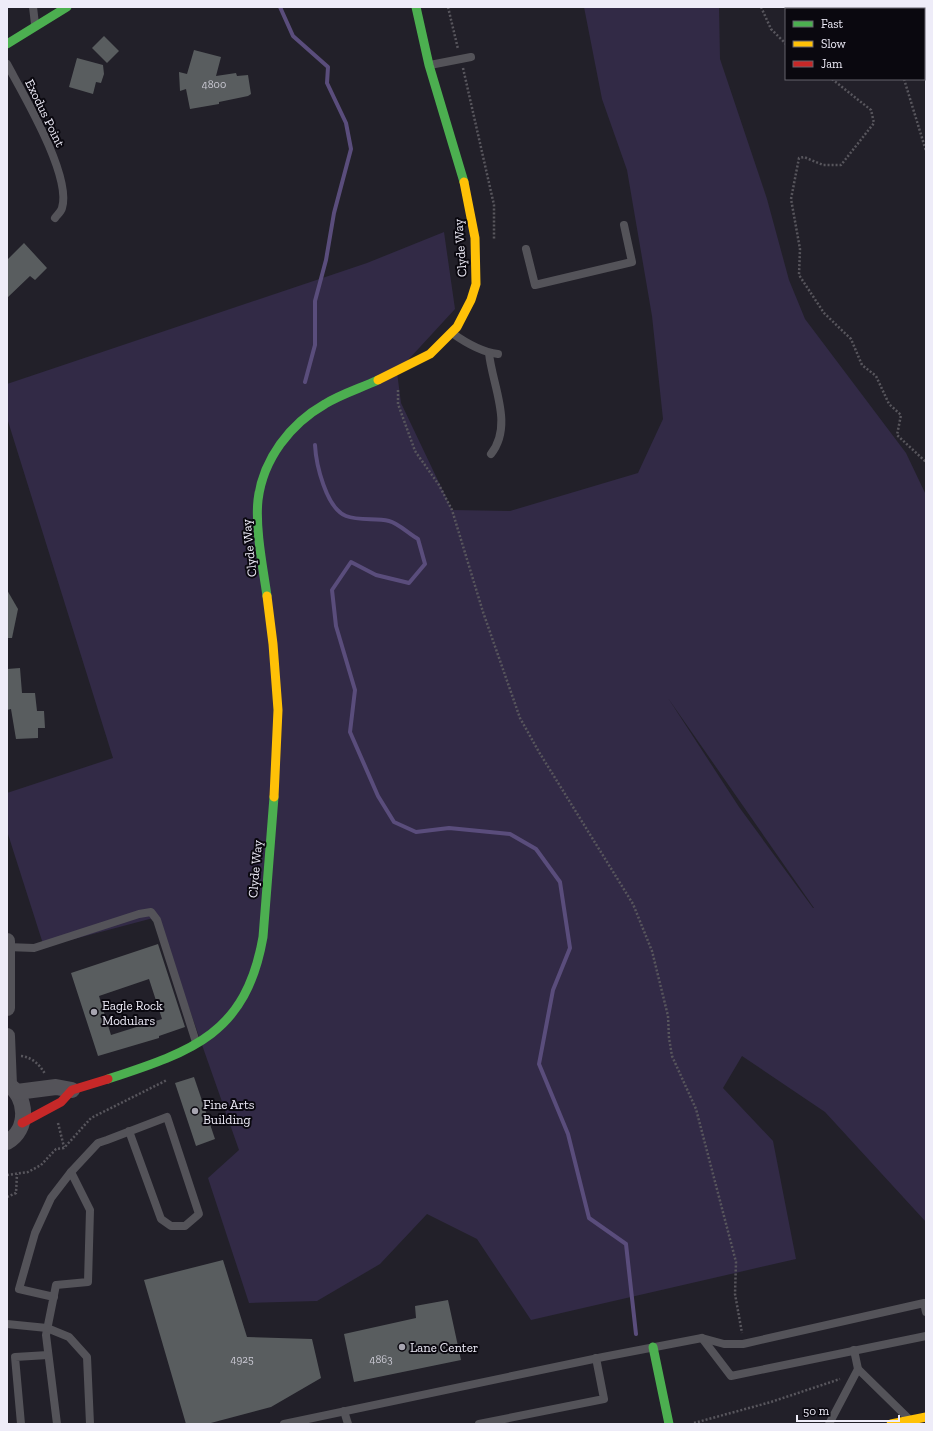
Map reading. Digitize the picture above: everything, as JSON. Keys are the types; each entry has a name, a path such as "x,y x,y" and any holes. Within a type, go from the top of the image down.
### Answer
{"street":[{"path":"7,44 67,7"},
{"name":"Clyde Way","path":"72,1090 160,1062 197,1044 221,1028 245,997 255,973 263,937 277,762 278,710 273,644 259,535 258,500 260,485 272,455 286,436 302,419 326,403 397,372 430,354 451,333 465,313 476,284 475,238 468,197 430,65 416,7"},
{"path":"7,941 7,1008"},
{"path":"7,1036 11,1087 22,1102 24,1113 22,1123 17,1133 8,1144"},
{"path":"11,1087 56,1087 72,1090"},
{"path":"22,1123 61,1102 72,1090"},
{"path":"653,1347 669,1424"},
{"path":"891,1424 926,1417"}],"lane":[{"path":"32,7 36,27"},
{"path":"430,65 471,57"},
{"name":"Exodus Point","path":"7,64 46,137 56,165 63,200 61,210 55,218"},
{"path":"526,249 535,285 632,262 624,225"},
{"path":"451,333 464,342 489,353 498,354"},
{"path":"489,353 497,387 501,427 500,438 491,454"},
{"path":"7,947 34,948 139,914 151,912 157,920 197,1044"},
{"path":"54,1297 19,1289 35,1233 51,1198 71,1172 98,1143 129,1131 167,1117 200,1214 185,1226 171,1226 160,1219 129,1131"},
{"path":"57,1424 46,1335 56,1285 88,1282 90,1210 71,1172"},
{"path":"284,1424 596,1358 702,1338 724,1344 743,1344 924,1303 926,1312"},
{"path":"7,1324 48,1328 69,1337 87,1357 90,1424"},
{"path":"702,1338 731,1376 926,1336"},
{"path":"854,1350 858,1369 910,1420"},
{"path":"21,1424 15,1357 48,1355"},
{"path":"479,1424 604,1399 596,1358"},
{"path":"829,1424 858,1369"},
{"path":"344,1411 348,1424"}],"path":[{"path":"448,7 460,60 467,78 494,205 494,237"},
{"path":"761,7 771,29 785,43"},
{"path":"833,80 871,110 874,123 841,165 824,165 804,157 799,158 791,199 800,249 800,275 824,313 851,339 862,365 876,376 889,404 901,415 897,436 926,462"},
{"path":"904,80 926,151"},
{"path":"397,372 398,404 415,451 439,485 452,510 483,612 520,718 539,752 634,904 652,951 668,1016 668,1038 672,1056 696,1109 736,1262 735,1294 743,1344"},
{"path":"17,1055 33,1060 41,1066 47,1078"},
{"path":"8,1175 28,1172 41,1165 56,1149 64,1148 91,1118 169,1079"},
{"path":"57,1120 64,1148"},
{"path":"7,1197 16,1193 17,1174"},
{"path":"694,1423 771,1402 840,1379"},
{"path":"711,1419 712,1424"}],"shaded area":[{"path":"584,7 719,7 720,59 767,199 789,280 805,319 906,453 926,495 926,1222 825,1112 742,1056 723,1088 773,1141 796,1259 531,1320 477,1239 427,1214 380,1264 317,1301 249,1303 208,1178 239,1150 157,917 44,947 7,831 7,793 113,758 7,418 7,384 367,263 444,232 455,309 397,372 401,403 452,510 510,511 638,473 663,419 652,316 627,170 602,99","holes":["668,698 814,908 739,807"]}],"building":[{"path":"104,36 119,51 107,63 92,48"},
{"path":"194,50 221,57 216,76 236,73 237,76 248,75 251,94 248,96 219,102 219,104 190,109 186,89 180,91 179,72 187,74"},
{"path":"77,58 103,65 104,74 101,83 96,82 93,94 69,87"},
{"path":"24,243 47,268 35,280 30,276 7,298 7,260"},
{"path":"7,590 18,609 12,638 7,638"},
{"path":"20,668 22,693 35,693 37,711 44,711 45,728 38,728 38,738 16,739 11,709 7,710 7,669"},
{"path":"158,944 185,1027 159,1036 159,1038 98,1056 71,973","holes":["149,979 162,1019 111,1035 99,996"]},
{"name":"Fine Arts Building","path":"194,1077 215,1139 196,1146 175,1083"},
{"path":"223,1260 247,1337 312,1339 321,1378 271,1407 207,1424 186,1424 144,1280"},
{"name":"Lane Center","path":"448,1300 461,1360 354,1382 344,1334 416,1318 415,1306"}],"waterway":[{"path":"280,7 293,36 328,67 327,83 346,123 351,149 334,213 326,260 315,301 315,345 305,382"},
{"path":"315,445 317,463 323,485 333,504 339,511 351,518 384,520 396,524 418,539 425,564 409,583 376,575 351,562 332,590 336,626 355,690 350,732 378,796 394,822 416,832 449,828 510,834 536,849 560,882 570,948 553,990 539,1064 568,1134 589,1218 626,1244 636,1334"}],"traffic: fast":[{"path":"7,44 67,7"},
{"path":"416,7 429,65 464,182"},
{"path":"267,596 260,548 257,511 261,485 272,457 290,432 312,412 338,397 378,380"},
{"path":"108,1079 166,1059 190,1047 211,1034 229,1017 244,996 255,970 263,937 274,797"},
{"path":"653,1347 669,1424"}],"traffic: slow":[{"path":"378,380 430,354 457,327 471,300 476,284 475,238 464,182"},
{"path":"267,596 273,644 278,710 274,797"},
{"path":"891,1424 926,1417"}],"traffic: jam":[{"path":"22,1123 61,1102 72,1090 108,1079"}],"place":[{"name":"Eagle Rock Modulars","path":"94,1012"},
{"name":"Fine Arts Building","path":"195,1111"},
{"name":"Lane Center","path":"402,1347"}]}
